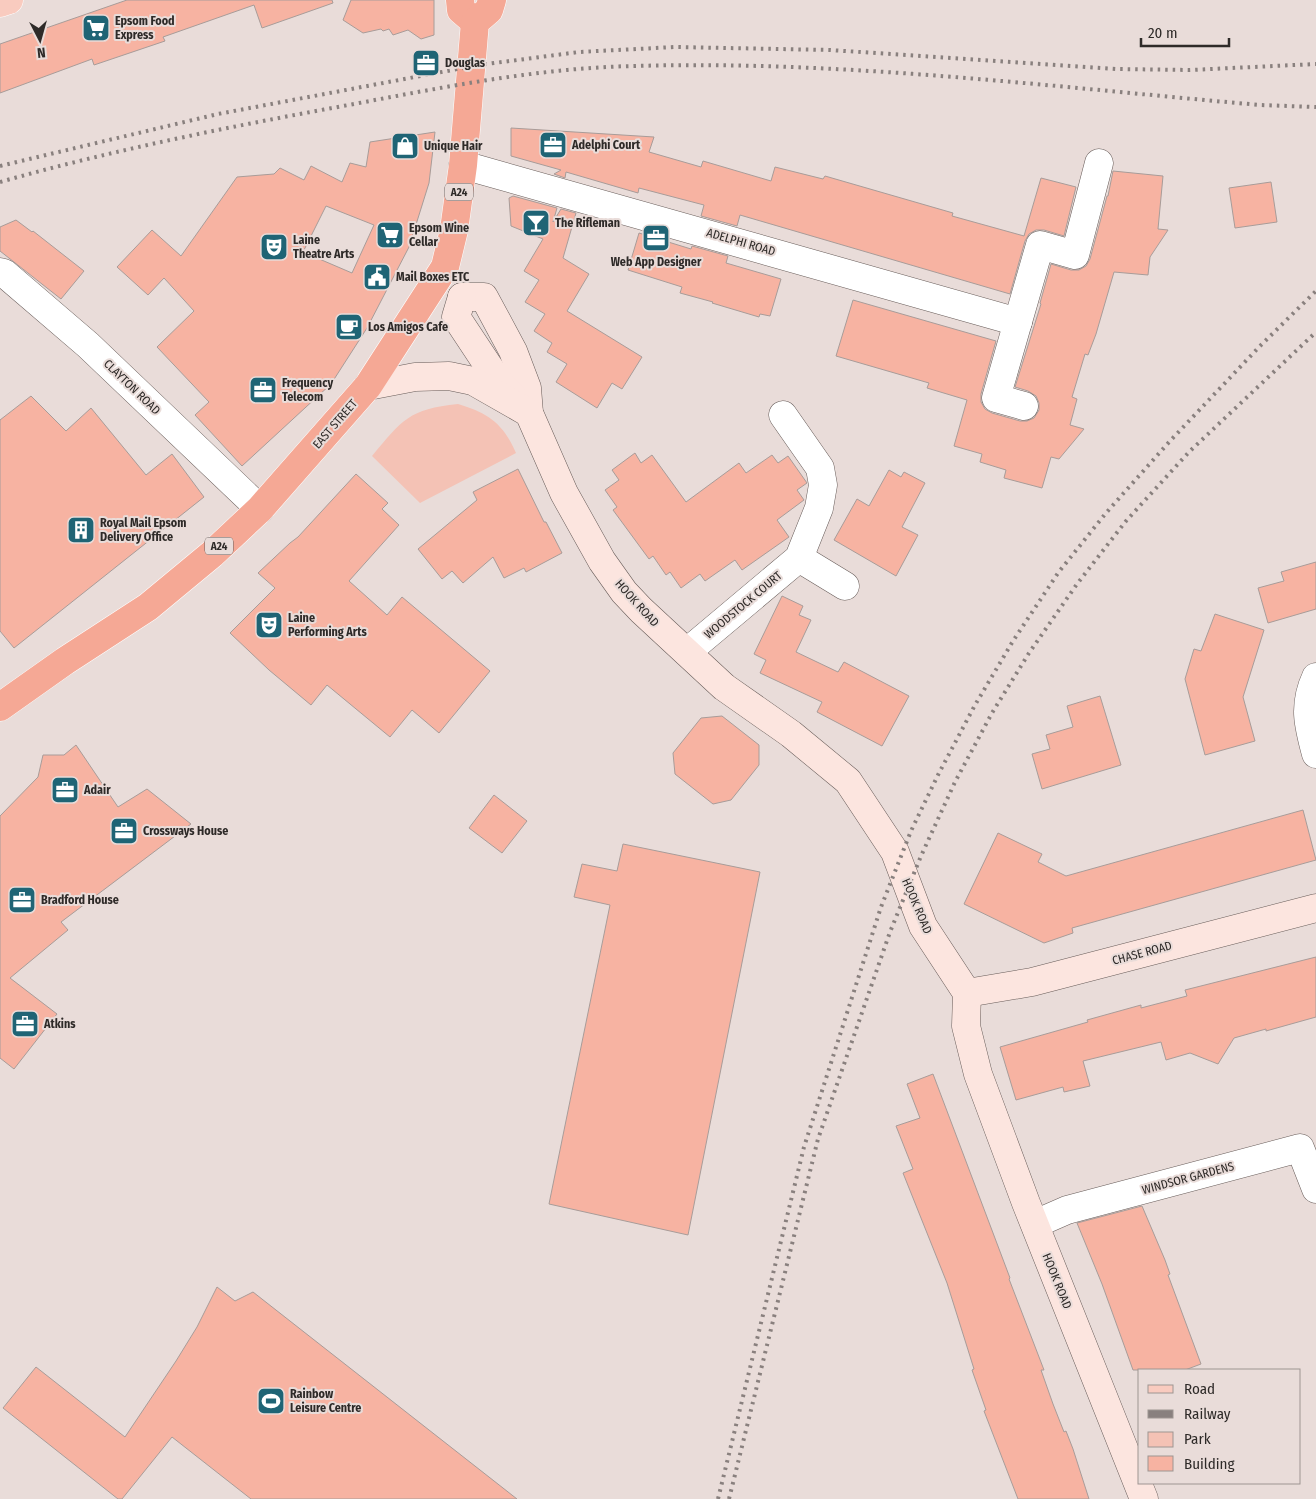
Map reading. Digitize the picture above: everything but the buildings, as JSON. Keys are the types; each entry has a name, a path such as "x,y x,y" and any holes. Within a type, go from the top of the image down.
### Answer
{"highway":[{"path":"460,0 461,10 475,22 489,10 492,0"},
{"name":"EAST STREET","path":"0,706 163,595 212,554 260,509 368,386 445,267 454,230 463,165 475,22"}],"main road":[{"path":"0,3 9,0"},
{"name":"HOOK ROAD","path":"445,267 462,298 484,297 493,311 513,351 527,388 529,413 564,493 602,561 624,592 724,686 791,734 848,781 895,852 923,926 967,993 966,1026 978,1074 1138,1484"},
{"path":"368,386 415,377 449,376 473,381 529,413"},
{"name":"CHASE ROAD","path":"967,993 1032,982 1316,908"},
{"name":"HOOK ROAD","path":"1138,1484 1144,1499"}],"street":[{"path":"1024,406 996,398 1040,245 1076,254 1099,163"},
{"name":"ADELPHI ROAD","path":"463,165 1018,322"},
{"name":"CLAYTON ROAD","path":"0,272 4,273 88,345 260,509"},
{"name":"WOODSTOCK COURT","path":"687,652 799,558 819,508 823,485 820,468 784,415"},
{"path":"799,558 845,586"},
{"path":"1316,677 1311,687 1308,704 1308,727 1316,754"},
{"name":"WINDSOR GARDENS","path":"1035,1224 1067,1210 1300,1148 1316,1189"}],"green space":[{"path":"458,404 478,411 493,421 506,434 516,453 420,503 372,456 391,433 408,418 428,409"}],"railway":[{"path":"0,166 218,114 479,65 579,52 675,47 830,50 1117,69 1190,70 1316,64"},
{"path":"0,182 128,149 257,122 488,80 597,68 713,65 870,71 948,76 1260,105 1316,107"},
{"path":"718,1499 804,1147 881,907 911,831 939,773 975,705 1013,641 1058,573 1106,513 1170,441 1260,346 1316,291"},
{"path":"729,1499 818,1139 890,932 921,856 955,782 992,713 1029,653 1077,584 1126,521 1189,452 1316,332"}],"place":[{"name":"Epsom Food Express","path":"96,28"},
{"name":"Douglas","path":"426,63"},
{"name":"Adelphi Court","path":"553,145"},
{"name":"Unique Hair","path":"405,146"},
{"name":"The Rifleman","path":"536,223"},
{"name":"Epsom Wine Cellar","path":"390,235"},
{"name":"Web App Designer","path":"656,238"},
{"name":"Laine Theatre Arts","path":"274,247"},
{"name":"Mail Boxes ETC","path":"377,277"},
{"name":"Los Amigos Cafe","path":"349,327"},
{"name":"Frequency Telecom","path":"263,390"},
{"name":"Royal Mail Epsom Delivery Office","path":"81,530"},
{"name":"Laine Performing Arts","path":"269,625"},
{"name":"Adair","path":"65,790"},
{"name":"Crossways House","path":"124,831"},
{"name":"Bradford House","path":"22,900"},
{"name":"Atkins","path":"25,1024"},
{"name":"Rainbow Leisure Centre","path":"271,1401"}]}
